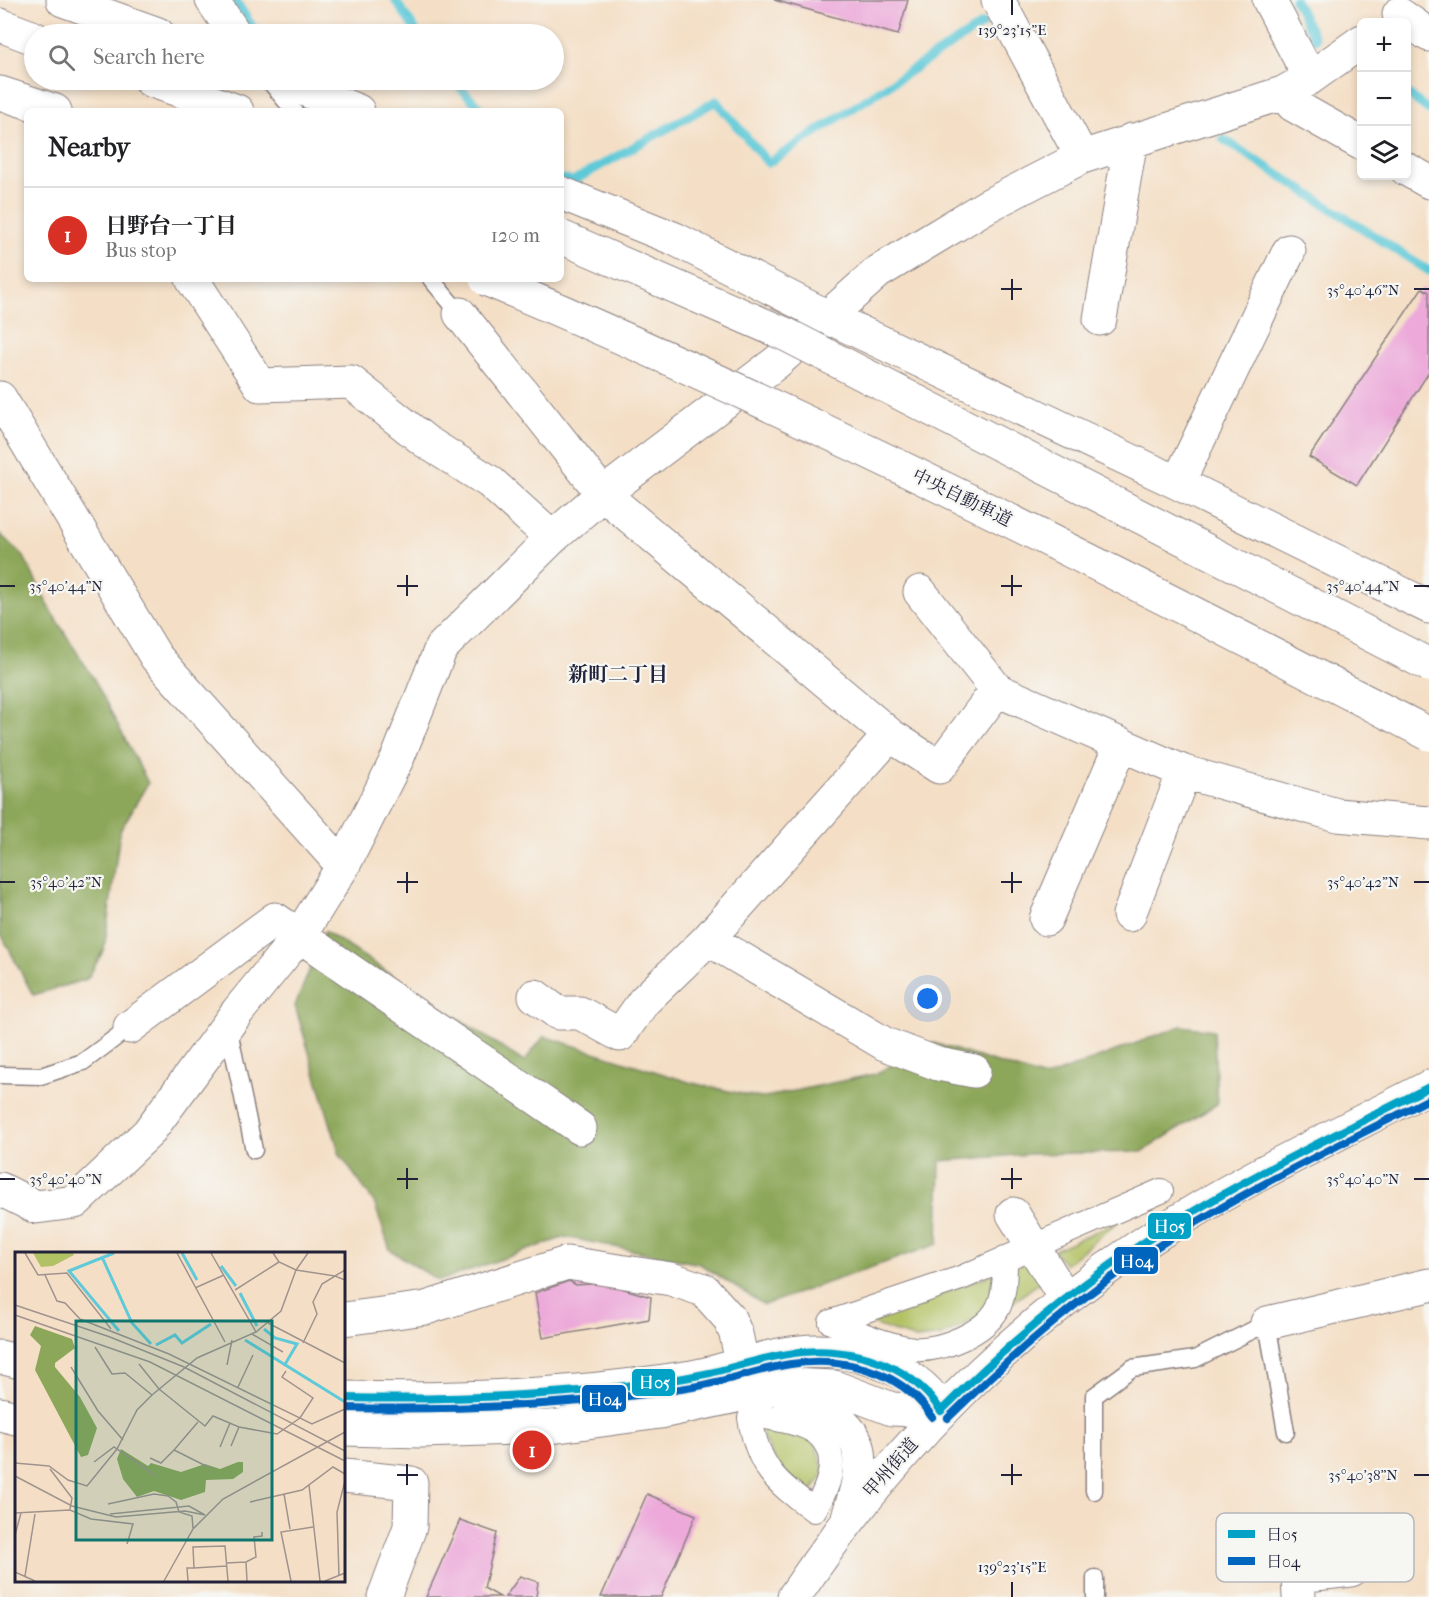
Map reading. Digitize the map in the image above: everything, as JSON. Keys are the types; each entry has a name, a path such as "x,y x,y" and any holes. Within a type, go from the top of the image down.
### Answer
{"main road":[{"path":"63,0 130,24"},
{"path":"212,0 228,24"},
{"path":"998,0 1082,157"},
{"path":"1269,0 1296,85 1293,105 1357,141"},
{"path":"1400,12 1429,35"},
{"path":"0,25 24,34"},
{"path":"0,1189 36,1207 75,1202 148,1133 228,1025 300,935 343,866 398,757 441,648 552,538 603,494 777,362 878,272 987,206 1082,157 1131,140 1204,120 1296,85 1357,44"},
{"path":"178,90 229,108"},
{"path":"305,90 350,108"},
{"path":"0,93 46,108"},
{"path":"1100,319 1131,140"},
{"path":"1411,172 1429,182"},
{"path":"564,194 675,239 826,316 1178,483 1429,607"},
{"path":"564,238 787,335 1429,665"},
{"path":"1178,483 1288,251"},
{"path":"194,282 260,385 351,382 425,441 490,482 552,538"},
{"name":"中央自動車道","path":"493,282 776,407 1156,593 1429,734"},
{"path":"460,314 603,494 890,735 939,766 997,690"},
{"path":"0,398 156,657 343,866"},
{"path":"920,592 997,690 1184,772 1337,815 1429,823"},
{"path":"536,996 558,1013 580,1013 620,1035 644,1001 708,939 890,735"},
{"path":"1046,919 1120,744"},
{"path":"1129,915 1184,772"},
{"path":"130,1027 275,919 580,1128"},
{"path":"708,939 885,1044 938,1064 974,1071"},
{"name":"甲州街道","path":"794,1597 848,1517 941,1411 967,1384 1065,1298 1137,1247 1238,1187 1429,1087"},
{"path":"1013,1214 1019,1252 1065,1298"},
{"path":"345,1319 426,1308 567,1263 671,1279 704,1290 729,1318 736,1334 747,1392"},
{"path":"1267,1323 1429,1285"},
{"path":"0,1357 15,1361"},
{"path":"345,1398 428,1400 555,1394 693,1376 747,1392 788,1395 818,1404 842,1423 859,1449 859,1480 848,1517"},
{"path":"345,1429 421,1431 551,1426 660,1412 789,1385 834,1386 892,1409 941,1411"},
{"path":"0,1414 15,1418"},
{"path":"345,1476 411,1483 410,1527 384,1597"},
{"path":"1298,1582 1299,1597"}],"street":[{"path":"1019,1252 1005,1281 998,1309 981,1327 939,1347 914,1349 831,1322 873,1310 961,1278 1019,1252 1161,1191"}],"lane":[{"path":"276,90 291,108"},
{"path":"433,282 460,314"},
{"path":"228,1025 254,1150"},
{"path":"0,1076 41,1076 83,1062 130,1027"},
{"path":"1094,1491 1094,1396 1132,1368 1195,1359 1267,1323 1286,1432"},
{"path":"1095,1578 1095,1597"}],"green space":[{"path":"0,534 24,557 52,613 94,679 148,783 120,831 104,950 87,979 33,995 0,932"},
{"path":"325,931 524,1062 544,1036 692,1083 761,1098 875,1074 934,1043 1045,1078 1181,1026 1214,1030 1217,1104 1142,1152 1030,1154 940,1161 938,1244 764,1305 700,1264 565,1237 439,1281 390,1250 374,1202 340,1155 295,1006"},
{"path":"1119,1221 1065,1265 1054,1250"},
{"path":"1032,1258 1040,1282 1012,1303 1013,1265"},
{"path":"995,1273 989,1302 979,1317 942,1336 916,1339 867,1322"},
{"path":"761,1431 786,1432 813,1440 825,1472 810,1494 780,1467"}],"building":[{"path":"774,0 908,0 898,35"},
{"path":"1422,288 1429,292 1429,372 1357,485 1309,457"},
{"path":"569,1281 576,1285 604,1283 651,1297 649,1319 543,1338 535,1293"},
{"path":"647,1494 696,1515 661,1597 601,1597"},
{"path":"460,1520 497,1533 484,1588 500,1597 426,1597"},
{"path":"520,1576 538,1582 536,1597 505,1597"}],"waterway":[{"path":"235,0 251,24"},
{"path":"395,0 411,24"},
{"path":"1295,0 1315,39"},
{"path":"564,179 573,181 716,101 768,163 983,24"},
{"path":"463,90 480,108"},
{"path":"1411,97 1429,110"},
{"path":"1223,139 1429,271"}],"transit line":[{"name":"日05","path":"941,1411 1035,1324 1137,1247 1244,1183 1429,1087"},
{"name":"日04","path":"948,1418 1041,1332 1091,1292 1143,1256 1248,1193 1429,1099"},
{"name":"日05","path":"345,1398 461,1398 578,1391 683,1378 771,1357 818,1351 850,1354 881,1362 921,1387 941,1411"},
{"name":"日04","path":"345,1408 460,1408 576,1402 690,1388 773,1367 821,1362 865,1368 891,1379 914,1395 932,1417"}],"place":[{"name":"日野台一丁目","path":"532,1450"}],"district":[{"name":"新町二丁目","path":"618,674"}]}
